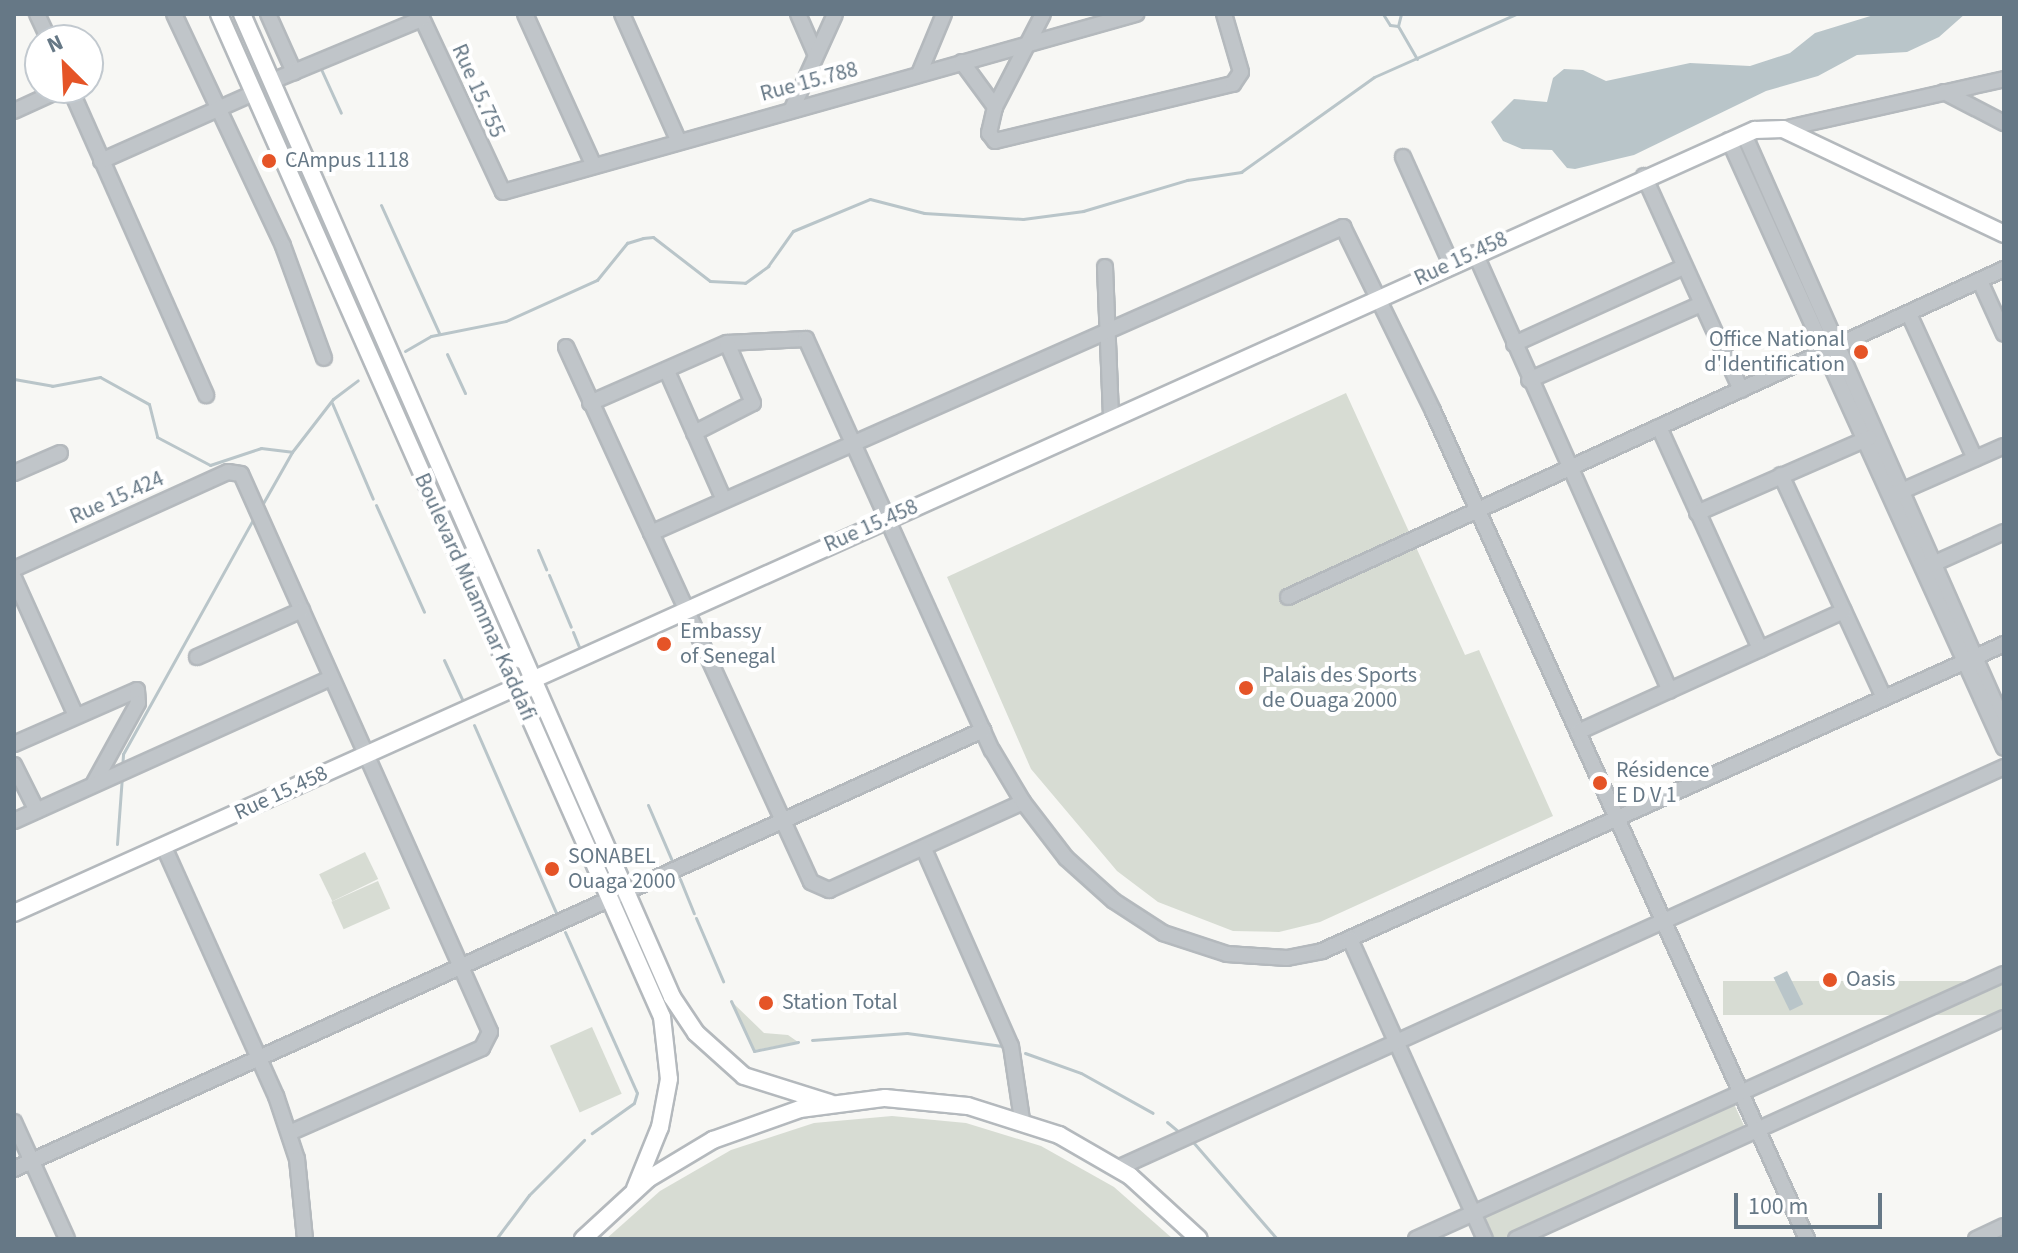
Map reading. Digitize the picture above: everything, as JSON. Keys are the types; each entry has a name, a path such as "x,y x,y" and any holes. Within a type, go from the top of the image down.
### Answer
{"main road":[{"name":"Boulevard Muammar Kaddafi","path":"219,14 514,686 653,993 666,1043 669,1079 663,1112 635,1189"},
{"name":"Boulevard Muammar Kaddafi","path":"242,14 672,997 709,1047 763,1085 830,1103"},
{"name":"Rue 15.458","path":"14,913 1644,176 1736,137 1783,129"},
{"path":"1783,129 2004,234"},
{"path":"583,1239 635,1189 727,1133 830,1103 927,1100 1022,1120 1118,1168 1199,1239"}],"street":[{"path":"174,14 215,109 283,246 324,358"},
{"path":"268,14 294,72"},
{"path":"525,14 593,164"},
{"path":"622,14 678,140"},
{"path":"798,14 815,53"},
{"path":"792,109 835,14"},
{"path":"919,74 944,14"},
{"path":"1043,14 995,107 989,133 995,141 1233,84 1241,72 1224,14"},
{"name":"Rue 15.788","path":"496,186 503,192 516,191 593,164 1136,14"},
{"path":"272,81 421,16"},
{"name":"Rue 15.755","path":"421,16 496,186"},
{"path":"962,62 995,107"},
{"path":"1783,129 2004,79"},
{"path":"1944,92 2004,123"},
{"path":"101,161 254,93"},
{"path":"77,104 206,395"},
{"path":"1736,137 1927,566 2004,723"},
{"path":"1403,157 1451,264"},
{"path":"1644,176 1741,390"},
{"path":"651,533 1336,226 1349,231 1807,1239"},
{"path":"1475,253 1529,380 1670,690"},
{"path":"1105,267 1105,329 1111,416"},
{"path":"1514,344 1684,267"},
{"path":"1288,597 2004,269"},
{"path":"1980,281 2004,334"},
{"path":"1529,380 1701,304"},
{"path":"1909,314 1975,459"},
{"path":"590,403 727,343 806,339 983,730 1023,802 1075,867 1130,912 1175,939 1227,954 1273,958 1322,951 1969,656 2004,644"},
{"path":"694,433 753,403 727,343"},
{"path":"566,347 811,882 819,889 829,890 1023,802"},
{"path":"667,371 724,500"},
{"path":"1659,427 1760,649"},
{"path":"1697,513 1870,437"},
{"path":"1896,494 2004,446"},
{"path":"14,473 60,453"},
{"name":"Rue 15.424","path":"14,569 239,470 302,610"},
{"path":"1781,475 1883,696"},
{"path":"1927,566 2004,532"},
{"path":"14,578 76,716"},
{"path":"197,657 302,610 490,1032 488,1042 289,1133"},
{"path":"1578,732 1844,611"},
{"path":"1969,656 2004,748"},
{"path":"14,821 331,678"},
{"path":"14,744 138,692 138,703 94,783"},
{"path":"14,1169 983,730"},
{"path":"14,765 37,811"},
{"path":"1118,1168 2004,767"},
{"path":"164,847 289,1133 302,1185 305,1239"},
{"path":"924,849 1011,1046 1022,1120"},
{"path":"1350,939 1485,1239"},
{"path":"1416,1239 2004,974"},
{"path":"1516,1239 2004,1018"},
{"path":"14,1122 67,1239"},
{"path":"1976,1239 2004,1226"}],"shaded area":[{"path":"1877,14 1965,14 1939,37 1907,52 1857,55 1818,76 1766,91 1634,155 1575,169 1567,168 1552,150 1522,149 1503,141 1491,122 1514,99 1547,102 1553,78 1564,69 1583,70 1606,81 1690,63 1750,66 1790,53 1815,33"},
{"name":"Palais des Sports de Ouaga 2000","path":"1346,393 1465,655 1479,650 1553,816 1320,922 1279,932 1233,931 1158,902 1117,871 1031,769 947,577"},
{"path":"365,852 378,879 332,901 319,874"},
{"path":"378,881 390,908 344,929 331,902"},
{"path":"1787,971 1803,1004 1790,1011 1774,978"},
{"path":"1723,981 2004,981 2004,1015 1723,1015"},
{"path":"731,1001 764,1033 788,1035 798,1042 755,1050"},
{"path":"592,1027 622,1094 580,1112 550,1046"},
{"path":"1734,1104 1746,1130 1506,1239 1494,1239 1484,1217"},
{"path":"892,1116 966,1123 1041,1146 1114,1187 1173,1239 606,1239 660,1191 731,1150 814,1123"}],"waterway":[{"path":"1383,14 1390,25 1398,26 1417,59"},
{"path":"1398,26 1401,14"},
{"path":"405,351 431,336 506,321 597,280 627,243 643,238 653,237 710,281 745,283 768,266 793,231 870,199 924,213 1023,219 1083,211 1187,180 1241,172 1374,77 1516,14"},
{"path":"321,69 341,113"},
{"path":"381,205 439,333"},
{"path":"447,354 465,393"},
{"path":"14,379 52,386 100,377 149,404 157,437 210,465 261,448 292,452"},
{"path":"262,505 292,452 333,399 358,380"},
{"path":"332,403 373,499"},
{"path":"376,505 424,612"},
{"path":"122,769 123,754 254,518"},
{"path":"538,550 546,569"},
{"path":"549,575 571,627"},
{"path":"573,632 580,649"},
{"path":"444,660 462,699"},
{"path":"474,725 557,915"},
{"path":"117,844 122,776"},
{"path":"648,805 673,863"},
{"path":"680,879 694,913"},
{"path":"696,918 723,981"},
{"path":"565,932 637,1093 634,1103 592,1133"},
{"path":"731,1001 754,1051 798,1042"},
{"path":"812,1040 907,1033 1002,1046"},
{"path":"1025,1053 1081,1073 1153,1113"},
{"path":"1167,1122 1180,1133"},
{"path":"496,1239 529,1195 584,1140"},
{"path":"1193,1142 1277,1239"}],"place":[{"name":"CAmpus 1118","path":"269,161"},
{"name":"Office National d'Identification","path":"1861,352"},
{"name":"Embassy of Senegal","path":"664,644"},
{"name":"Palais des Sports de Ouaga 2000","path":"1246,688"},
{"name":"Résidence E D V 1","path":"1600,783"},
{"name":"SONABEL Ouaga 2000","path":"552,869"},
{"name":"Oasis","path":"1830,980"},
{"name":"Station Total","path":"766,1003"}]}
